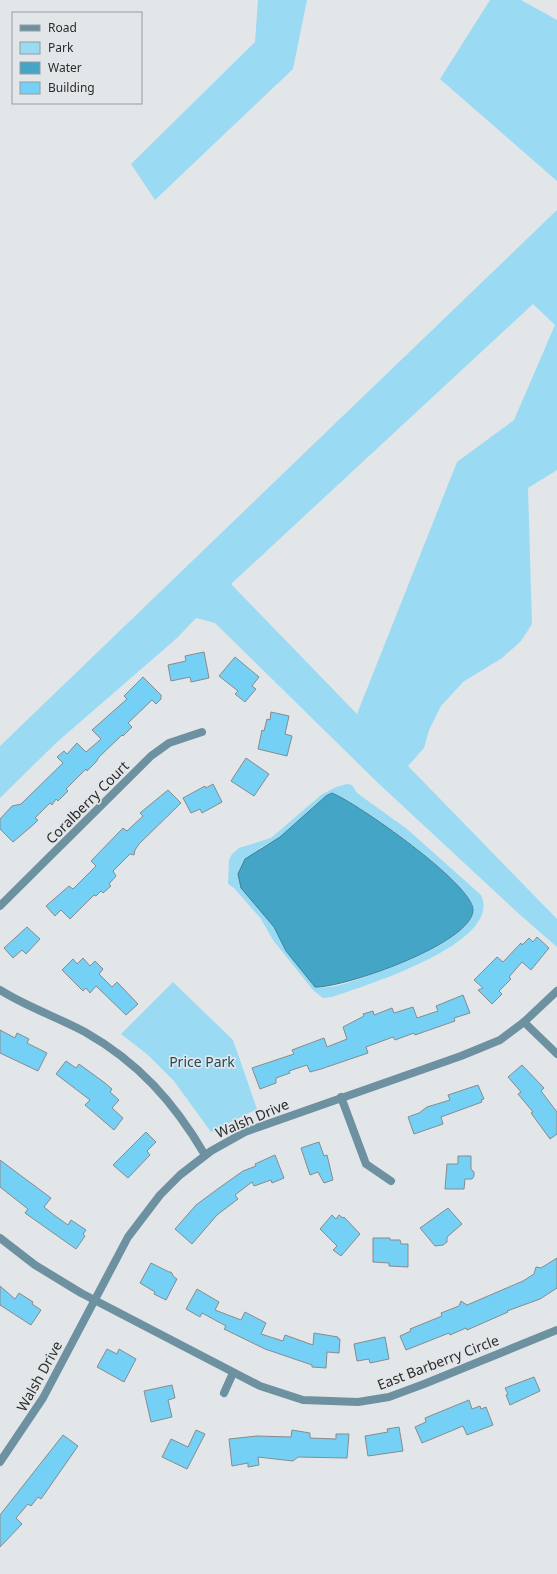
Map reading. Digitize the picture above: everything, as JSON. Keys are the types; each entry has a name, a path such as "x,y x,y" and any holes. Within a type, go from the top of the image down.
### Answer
{"street":[{"name":"Coralberry Court","path":"0,906 151,756 169,743 202,732"},
{"path":"0,990 14,999 84,1032 118,1053 152,1081 176,1110 205,1155"},
{"name":"Walsh Drive","path":"0,1462 43,1398 128,1237 165,1188 205,1155 245,1132 475,1051 500,1040 524,1022 557,991"},
{"path":"524,1022 557,1054"},
{"path":"341,1097 366,1164 391,1181"},
{"name":"East Barberry Circle","path":"0,1238 45,1272 95,1300 260,1386 303,1400 344,1403 372,1401 424,1384 557,1330"},
{"path":"224,1393 233,1373"}],"green space":[{"path":"258,0 307,0 293,69 155,200 131,164 255,42"},
{"path":"490,0 521,0 557,20 557,181 440,79"},
{"path":"557,210 557,470 528,488 532,624 521,641 502,658 463,682 441,706 429,730 424,748 408,766 557,919 557,947 518,913 377,782 215,623 196,618 177,638 56,743 0,798 0,746","holes":["533,304 555,325 514,420 457,462 357,714 231,584"]},
{"path":"347,784 352,785 357,793 407,829 481,895 483,913 472,930 452,945 427,960 372,983 332,997 323,998 313,990 273,940 261,919 234,888 228,884 229,860 232,854 239,848 271,838 321,795 336,787","holes":["332,793 346,800 388,827 434,863 467,897 473,910 469,921 457,933 417,956 371,975 340,985 316,987 286,951 274,927 241,888 260,848 280,837 326,796"]},
{"name":"Price Park","path":"173,982 233,1040 257,1109 211,1132 174,1081 148,1055 121,1034"}],"water":[{"path":"332,793 365,812 435,864 468,898 473,910 467,923 452,936 431,949 378,972 352,980 315,987 286,951 274,927 241,888 238,874 245,859 280,837 326,796"}],"building":[{"path":"204,652 209,678 191,682 190,677 171,681 168,665 186,661 185,656"},
{"path":"235,657 259,677 252,686 256,689 245,702 235,694 238,691 219,676"},
{"path":"143,677 161,695 161,699 156,704 152,700 128,723 132,727 99,757 87,771 86,769 66,789 68,791 58,801 56,799 52,805 50,803 35,818 38,820 13,842 0,829 0,819 12,806 21,804 63,763 57,757 64,751 67,754 77,743 86,752 101,739 92,730 127,699 124,696"},
{"path":"271,712 289,716 285,734 292,736 287,756 258,749 262,730 264,731 267,719 270,720"},
{"path":"246,758 269,774 254,796 231,781"},
{"path":"213,784 222,802 202,813 200,809 191,813 183,798 205,786 206,788"},
{"path":"168,790 181,803 139,844 134,855 130,854 113,871 116,876 109,884 111,886 103,893 101,891 96,896 94,895 70,919 61,910 55,916 46,906 69,886 73,889 96,866 91,861 123,828 127,831 143,816 140,813"},
{"path":"27,927 40,939 26,954 22,950 13,958 4,948"},
{"path":"537,937 549,948 531,970 522,962 509,977 511,979 499,991 502,994 492,1004 478,990 483,988 474,980 497,957 503,962 521,943 522,945 529,938 533,942"},
{"path":"83,958 90,966 95,961 103,969 99,974 112,987 117,982 138,1004 126,1015 96,986 90,993 86,988 83,991 62,970 73,959 77,964"},
{"path":"463,995 470,1013 454,1018 455,1021 415,1035 414,1033 395,1040 393,1037 366,1047 368,1053 321,1069 310,1072 307,1065 289,1071 290,1073 276,1078 276,1083 260,1089 252,1068 294,1054 292,1050 324,1038 327,1047 347,1039 343,1027 364,1016 363,1014 373,1011 374,1015 392,1008 394,1013 413,1007 417,1018 438,1011 436,1006"},
{"path":"0,1030 15,1038 17,1033 29,1039 27,1043 47,1053 38,1071 0,1053"},
{"path":"66,1061 76,1068 79,1064 112,1089 110,1092 119,1100 112,1108 123,1118 114,1130 85,1105 90,1100 56,1074"},
{"path":"522,1065 544,1088 541,1091 557,1112 557,1134 550,1139 531,1113 533,1112 518,1094 521,1092 508,1077"},
{"path":"478,1085 484,1099 481,1100 482,1102 441,1117 443,1124 414,1134 408,1117 419,1113 427,1107 450,1100 448,1095"},
{"path":"146,1132 156,1142 147,1151 150,1155 128,1178 113,1165"},
{"path":"319,1142 324,1156 327,1155 333,1180 324,1183 318,1172 310,1175 301,1148"},
{"path":"275,1155 284,1178 272,1183 271,1180 254,1186 252,1182 235,1195 238,1199 217,1215 192,1244 175,1229 196,1205 243,1171 256,1166 255,1164"},
{"path":"458,1156 471,1156 471,1169 474,1172 474,1176 472,1179 465,1179 464,1189 445,1189 447,1164 458,1164"},
{"path":"0,1160 51,1198 44,1207 68,1225 71,1220 86,1230 83,1234 85,1236 76,1249 25,1213 28,1209 0,1187"},
{"path":"448,1208 462,1224 447,1237 447,1242 443,1245 435,1246 420,1228"},
{"path":"332,1215 336,1219 339,1215 343,1218 344,1217 360,1234 341,1256 333,1250 337,1246 320,1229"},
{"path":"373,1238 390,1238 390,1240 400,1240 401,1244 408,1244 408,1267 389,1266 389,1263 373,1262"},
{"path":"557,1258 557,1288 540,1299 507,1311 508,1312 467,1330 466,1328 450,1335 449,1333 406,1350 400,1336 411,1331 410,1329 442,1316 441,1313 459,1306 461,1301 467,1305 523,1281 534,1274 536,1267 541,1268"},
{"path":"151,1263 171,1272 177,1279 166,1300 154,1294 155,1292 140,1283"},
{"path":"0,1286 15,1299 19,1293 33,1302 32,1304 41,1310 31,1325 0,1305"},
{"path":"197,1289 219,1302 215,1310 241,1320 245,1312 266,1323 261,1334 283,1341 285,1335 313,1345 314,1333 338,1337 338,1339 340,1339 339,1353 327,1352 326,1368 312,1367 312,1365 265,1349 224,1329 226,1326 202,1313 200,1317 186,1309"},
{"path":"385,1337 389,1359 370,1363 369,1359 357,1361 354,1344"},
{"path":"107,1349 117,1354 119,1349 136,1359 124,1382 97,1367"},
{"path":"534,1377 540,1391 510,1405 505,1388"},
{"path":"172,1385 175,1398 168,1400 172,1417 151,1422 144,1391"},
{"path":"469,1400 472,1409 480,1406 481,1409 486,1407 493,1425 467,1435 463,1426 422,1443 415,1427 426,1422 425,1418"},
{"path":"399,1427 403,1451 368,1456 365,1436 388,1432 387,1429"},
{"path":"196,1430 205,1434 187,1469 162,1457 171,1439 188,1447"},
{"path":"292,1430 310,1433 310,1438 336,1439 336,1434 349,1434 347,1458 298,1457 293,1461 258,1457 259,1465 248,1467 248,1463 232,1466 229,1439 257,1436 291,1437"},
{"path":"63,1435 78,1446 41,1499 38,1497 31,1506 28,1504 16,1518 22,1524 0,1547 0,1515"}]}
